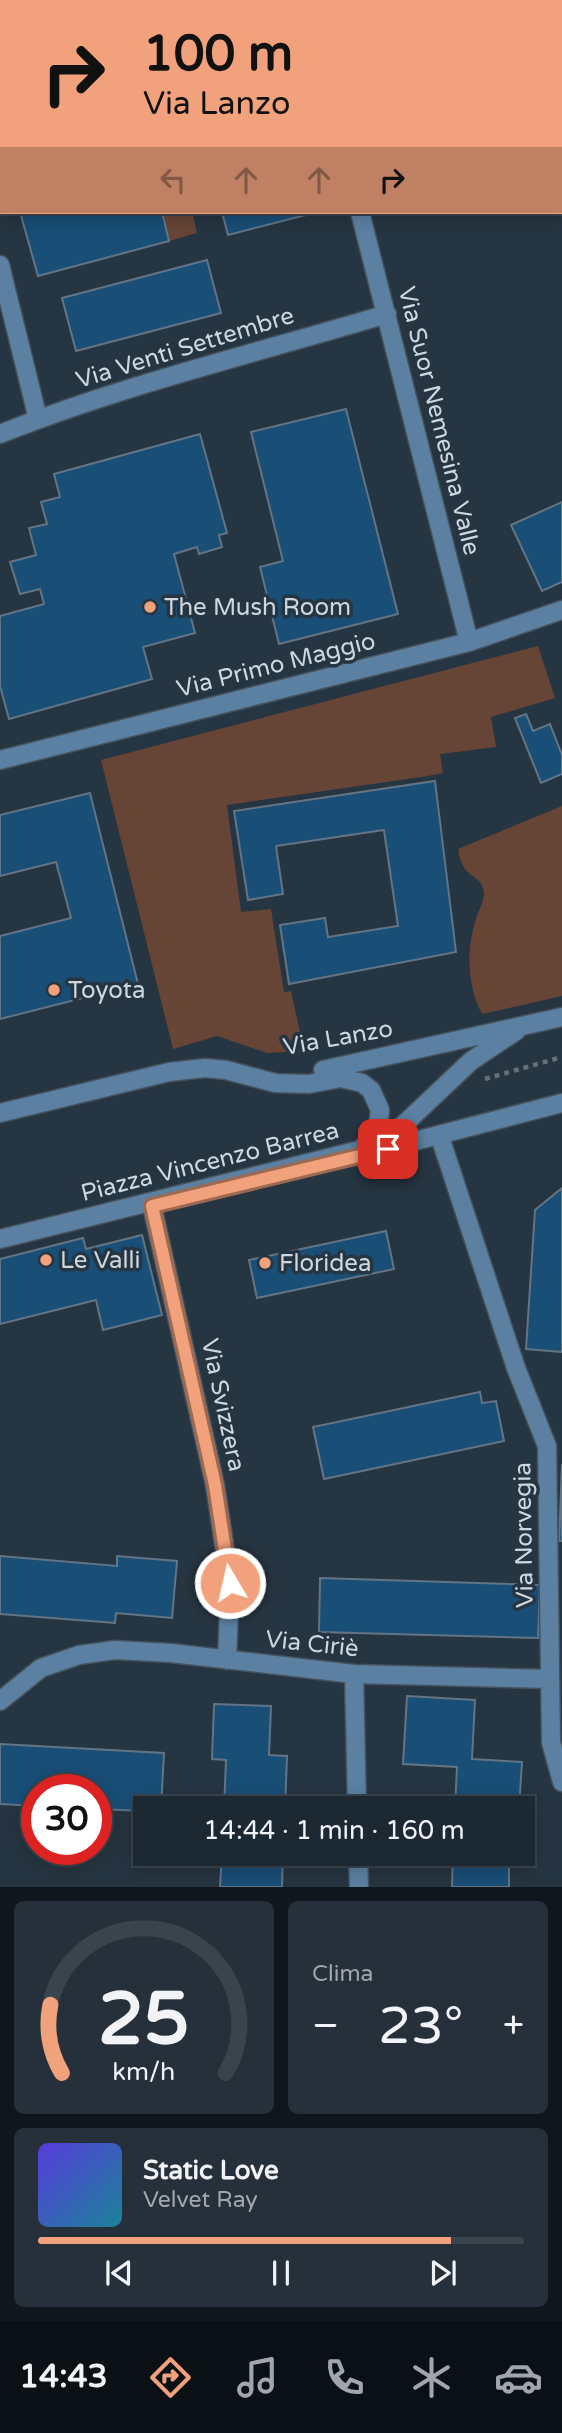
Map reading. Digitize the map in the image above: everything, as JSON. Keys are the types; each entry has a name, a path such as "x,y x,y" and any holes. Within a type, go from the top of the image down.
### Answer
{"street":[{"name":"Via Suor Nemesina Valle","path":"361,214 469,642"},
{"path":"0,265 38,419"},
{"name":"Via Venti Settembre","path":"0,434 175,374 387,314"},
{"name":"Via Primo Maggio","path":"0,760 469,642 562,610"},
{"name":"Via Lanzo","path":"0,1103 125,1071 214,1057 284,1075 342,1067 562,1017"},
{"path":"363,1155 381,1145 471,1061 524,1026"},
{"path":"342,1067 362,1071 378,1087 387,1103 388,1123 376,1143 363,1155"},
{"name":"Piazza Vincenzo Barrea","path":"0,1113 169,1072 205,1068 226,1070 275,1083 309,1084 341,1077 352,1079 371,1090 380,1110 377,1133 360,1150 0,1241"},
{"path":"0,1241 363,1155 562,1103"},
{"name":"Via Norvegia","path":"440,1136 516,1368 547,1446 551,1742 562,1782"},
{"name":"Via Svizzera","path":"152,1206 217,1496 230,1583 228,1660"},
{"name":"Via Ciriè","path":"0,1701 41,1668 79,1655 115,1650 171,1653 354,1674 550,1679"},
{"path":"354,1674 357,1796"},
{"path":"358,1866 359,1887"}],"path":[{"path":"483,1080 562,1057"}],"shaded area":[{"path":"162,214 192,214 197,233 169,241"},
{"path":"538,646 555,698 491,717 496,747 440,754 443,773 227,805 241,912 271,909 284,992 291,991 304,1051 267,1053 217,1036 173,1049 101,760"},
{"path":"562,806 562,996 482,1014 473,992 470,955 473,931 484,893 479,882 464,867 458,849"}],"building":[{"path":"21,214 162,214 169,241 38,276"},
{"path":"223,214 310,214 228,235"},
{"path":"207,260 221,313 76,351 62,298"},
{"path":"346,409 398,614 279,644 260,567 283,561 251,432"},
{"path":"200,434 227,533 219,535 222,547 199,554 197,547 174,554 195,633 143,647 152,679 9,719 0,686 0,616 44,604 40,589 20,594 10,562 36,555 29,528 47,524 41,502 60,497 54,474"},
{"path":"562,502 562,582 542,591 511,525"},
{"path":"526,714 533,731 550,724 562,755 562,774 541,783 515,718"},
{"path":"435,781 456,952 289,984 280,925 325,918 328,937 398,926 384,830 276,846 283,894 248,900 234,811"},
{"path":"90,793 138,984 0,1019 0,936 71,918 56,862 0,876 0,815"},
{"path":"562,1188 562,1352 526,1349 535,1210"},
{"path":"386,1231 394,1269 257,1298 249,1260"},
{"path":"142,1235 162,1315 103,1330 96,1300 0,1324 0,1259 83,1238 86,1249"},
{"path":"480,1392 482,1403 496,1401 504,1441 324,1479 313,1427"},
{"path":"562,1464 562,1541 559,1541"},
{"path":"0,1556 117,1566 117,1556 177,1561 172,1618 116,1613 115,1623 0,1614"},
{"path":"320,1578 540,1585 538,1638 319,1632"},
{"path":"407,1696 475,1700 472,1759 522,1762 520,1796 456,1796 457,1767 403,1764"},
{"path":"214,1704 271,1706 269,1755 287,1756 285,1796 224,1796 226,1760 212,1759"},
{"path":"0,1744 164,1753 162,1796 133,1796 133,1811 112,1810 112,1774 21,1774 21,1805 0,1804"},
{"path":"221,1866 283,1866 282,1887 220,1887"},
{"path":"453,1866 509,1866 509,1887 452,1887"}],"place":[{"name":"The Mush Room","path":"150,607"},
{"name":"Toyota","path":"54,990"},
{"name":"Le Valli","path":"46,1260"},
{"name":"Floridea","path":"265,1263"}],"route":[{"path":"230,1583 215,1485 152,1206 388,1149"}]}
